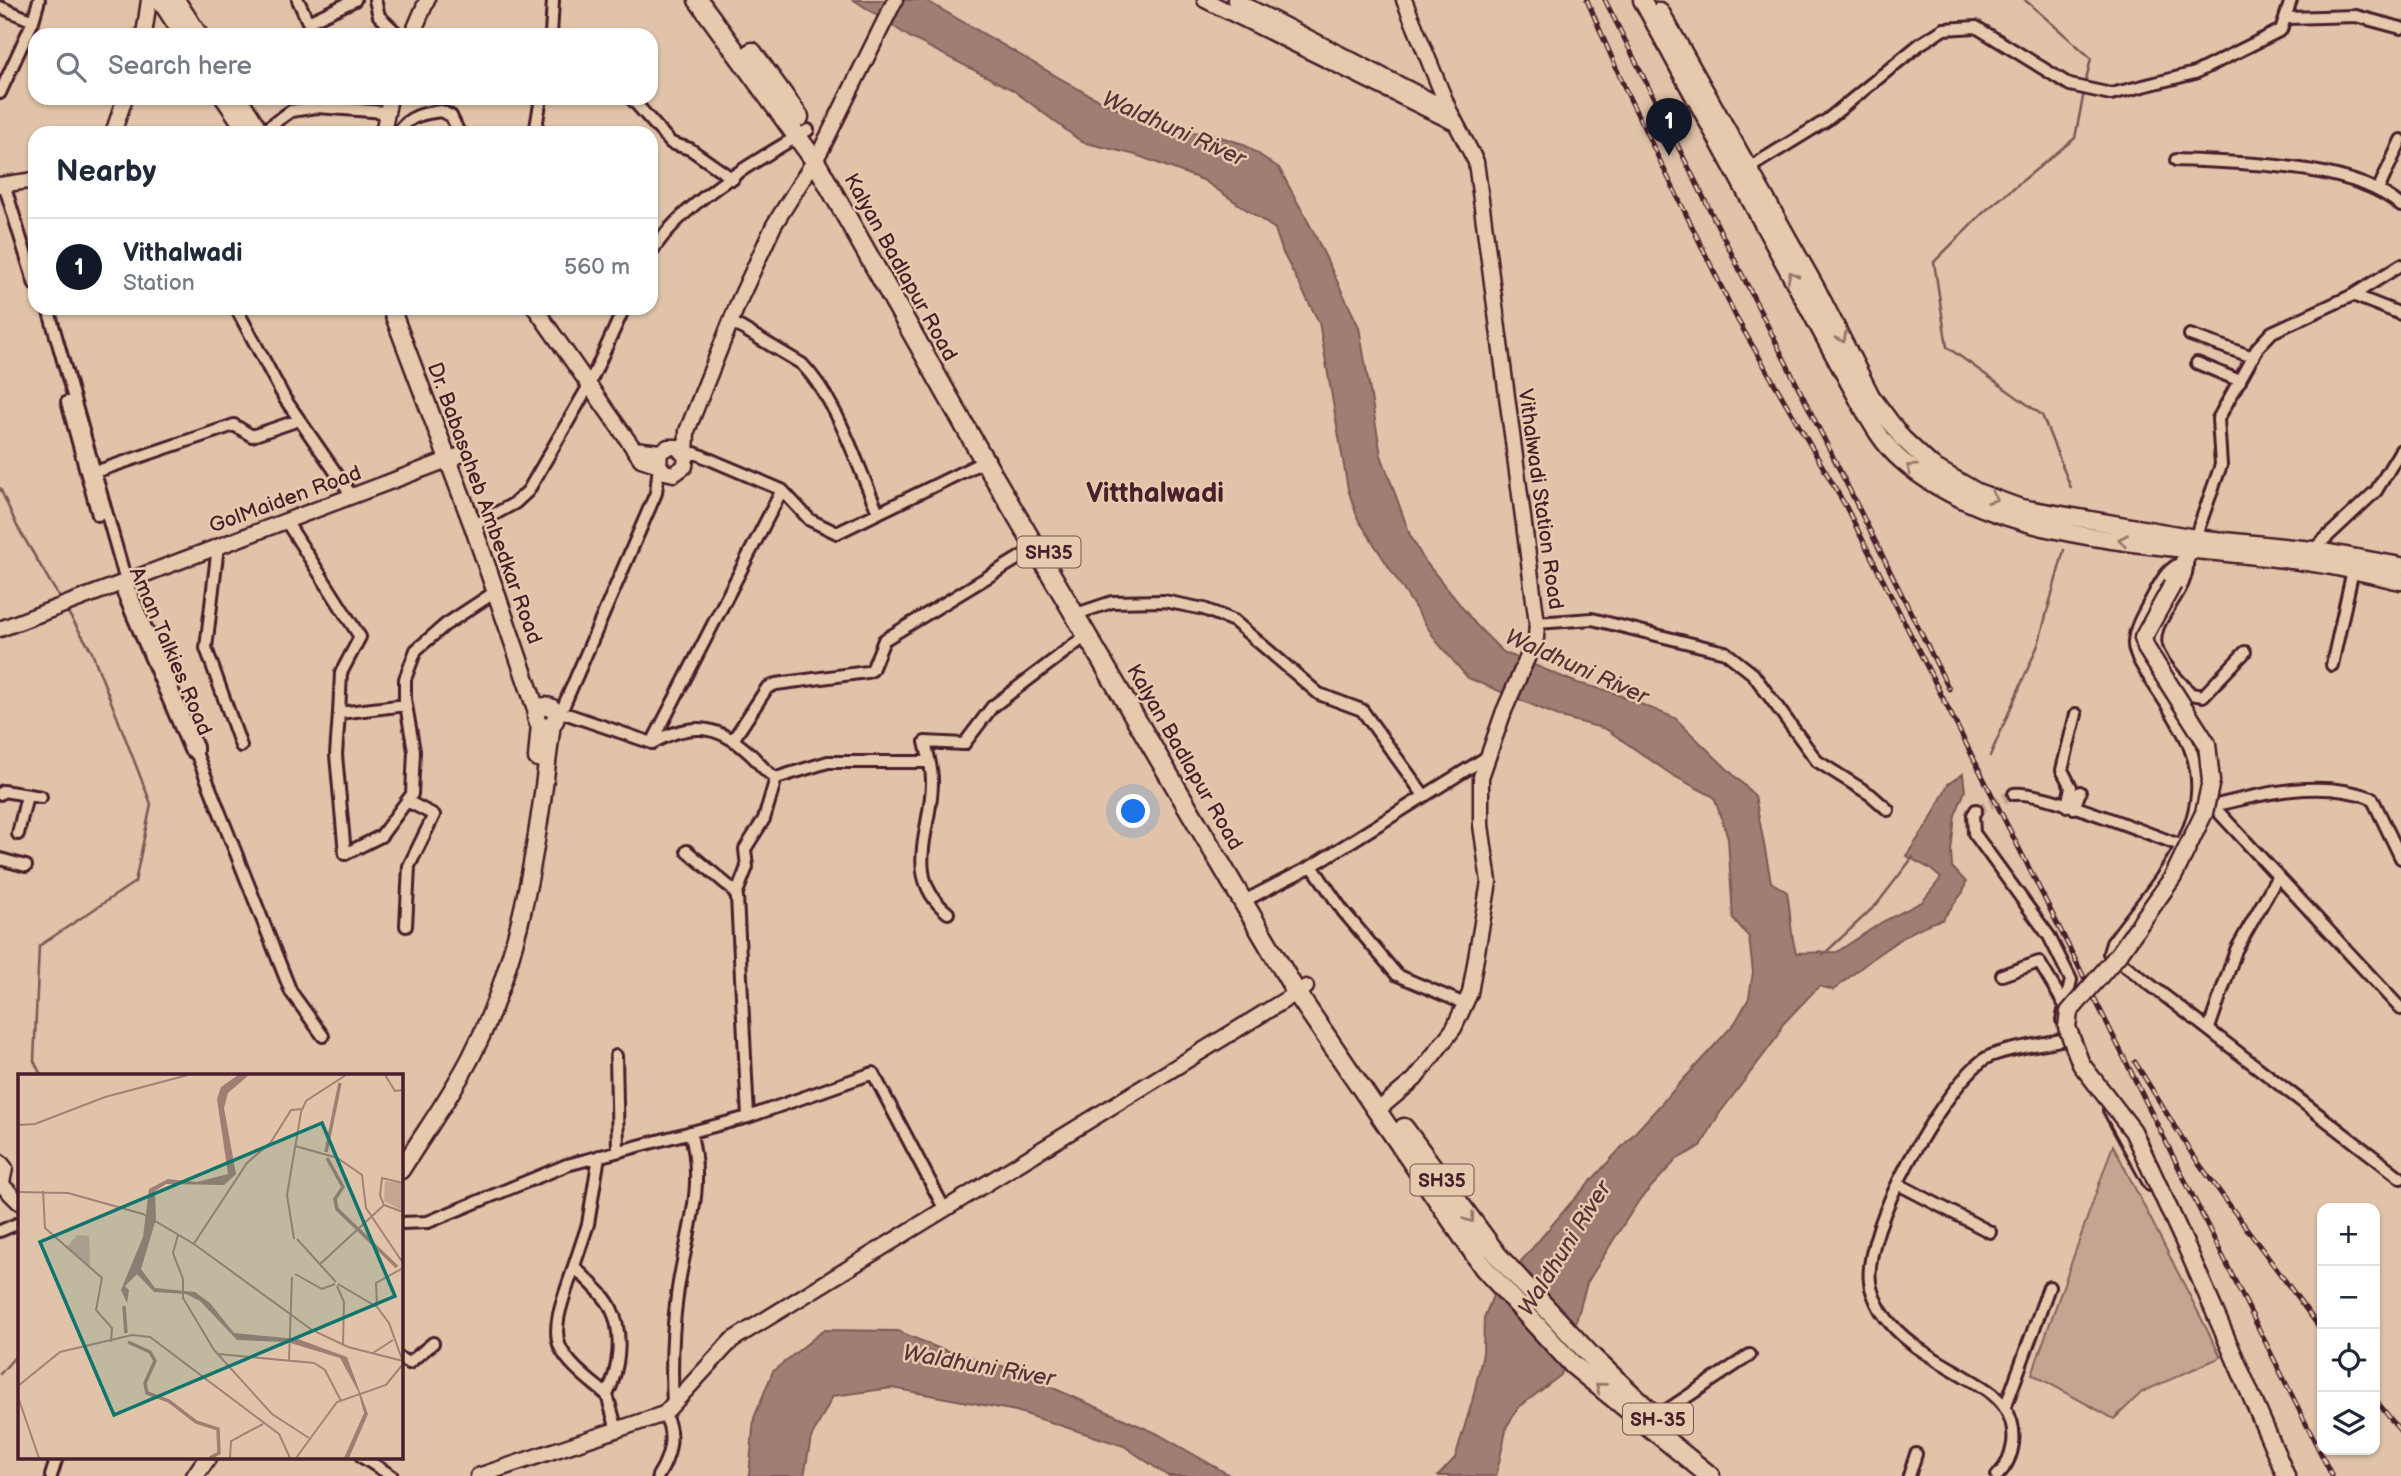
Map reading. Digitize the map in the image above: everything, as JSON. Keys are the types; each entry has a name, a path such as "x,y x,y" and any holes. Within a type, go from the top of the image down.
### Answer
{"main road":[{"path":"160,0 178,28"},
{"path":"176,0 194,28"},
{"name":"Kalyan Badlapur Road","path":"698,0 818,155 1037,547 1080,613 1087,635 1301,990 1382,1107 1484,1268 1573,1365 1727,1476"},
{"name":"Kalyan Badlapur Road","path":"713,0 802,133"},
{"path":"1642,0 1743,171"},
{"path":"1654,0 1899,459 1956,498 2020,521 2087,527 2191,550 2308,562 2401,581"},
{"path":"229,105 242,126"},
{"path":"243,105 257,126"},
{"name":"Dr. Babasaheb Ambedkar Road","path":"394,315 453,458 548,715 524,904 471,1058 402,1157"},
{"name":"Dr. Babasaheb Ambedkar Road","path":"406,315 453,458"},
{"name":"Kalyan Badlapur Road","path":"988,459 1247,900"},
{"name":"Dr. Babasaheb Ambedkar Road","path":"478,524 495,592 548,715"},
{"path":"2191,550 2313,550 2401,566"},
{"path":"2191,550 2143,638 2146,648 2207,744 2211,781 2204,813 2173,877 2118,955 2069,1013 2067,1027 2081,1064 2133,1132 2197,1269 2286,1476"},
{"name":"Kalyan Badlapur Road","path":"1382,1107 1499,1256 1651,1420 1710,1476"},
{"name":"Dr. Babasaheb Ambedkar Road","path":"402,1168 433,1113"},
{"path":"195,1476 207,1458"},
{"path":"203,1476 214,1458"}],"street":[{"path":"30,28 39,0"},
{"path":"145,28 149,0"},
{"path":"298,0 308,22 355,0"},
{"path":"374,0 379,16 392,28"},
{"path":"415,28 427,0"},
{"path":"552,28 553,0"},
{"path":"681,466 687,431 730,321 774,225 818,155 895,0"},
{"path":"1205,0 1452,117"},
{"path":"1236,0 1452,117"},
{"name":"Vithalwadi Station Road","path":"1382,1107 1415,1079 1454,1028 1465,1004 1481,943 1489,882 1481,825 1480,776 1490,755 1504,711 1536,639 1537,623 1476,162 1452,117 1404,0"},
{"path":"1743,171 1827,120 1920,44 1944,29 1976,27 2070,85 2112,94 2195,73 2228,59 2281,30 2291,0"},
{"path":"0,7 33,21"},
{"path":"2287,18 2356,16 2401,28"},
{"path":"0,93 28,32"},
{"path":"115,126 123,105"},
{"path":"536,126 540,105"},
{"path":"637,105 656,126"},
{"path":"270,126 291,110 317,107 385,117"},
{"path":"403,126 416,116 441,111 451,116 455,126"},
{"path":"658,128 671,143 690,149 733,179"},
{"path":"658,242 694,204 802,133"},
{"path":"2378,190 2401,140"},
{"path":"2176,160 2263,164 2312,172 2378,190 2401,206"},
{"path":"5,184 28,181"},
{"path":"5,184 28,245"},
{"path":"5,184 28,260"},
{"path":"2245,652 2203,696 2197,696 2190,694 2158,653 2155,635 2183,587 2191,550 2221,465 2218,419 2253,357 2272,332 2353,295 2401,265"},
{"path":"2353,295 2401,314"},
{"name":"Aman Talkies Road","path":"43,315 122,582 190,750 197,755 291,992 323,1036"},
{"name":"Aman Talkies Road","path":"49,315 56,351"},
{"path":"240,315 299,420 352,496"},
{"path":"540,315 634,449 664,454 681,449 681,466"},
{"path":"478,524 515,503 528,491 588,387 621,315"},
{"path":"730,321 802,364 811,374 831,407 878,512"},
{"path":"2190,335 2253,357"},
{"path":"2197,363 2239,381"},
{"path":"90,474 233,425 252,436 299,420"},
{"path":"687,431 664,454 656,493 548,715 652,743 675,730 715,730 733,740 776,778"},
{"path":"2313,550 2376,491 2401,450"},
{"path":"656,493 695,453 782,490 810,520 837,533 988,459"},
{"path":"664,454 665,472 681,466"},
{"name":"GolMaiden Road","path":"0,629 453,458"},
{"path":"652,743 782,490"},
{"path":"286,521 360,637 341,673 336,755 345,854 382,836 412,794 414,751 406,705 405,679 416,650 444,625 495,592"},
{"path":"218,546 206,648 241,746"},
{"path":"733,740 767,688 867,673 872,670 884,640 1037,547"},
{"path":"2191,550 2166,571 2138,624 2133,644 2141,665 2181,727 2195,757 2197,800 2180,845 2112,943 2109,953 2401,1178"},
{"path":"2332,665 2353,570"},
{"path":"1080,613 1112,602 1164,601 1204,609 1234,621 1319,694 1362,710 1423,794"},
{"path":"1537,623 1592,619 1725,652 1753,674 1817,761 1871,795 1888,810"},
{"path":"948,913 932,901 921,859 932,781 925,743 964,744 992,707 1087,635"},
{"path":"339,713 406,705"},
{"path":"2070,807 2071,787 2062,769 2076,714"},
{"path":"1247,900 1312,866 1423,794 1490,755"},
{"path":"776,778 828,762 929,762"},
{"path":"748,1116 736,895 747,867 745,849 764,820 776,778"},
{"path":"2213,806 2300,788 2352,790 2372,798 2401,858"},
{"path":"0,794 3,792 41,797"},
{"path":"2070,807 2080,792"},
{"path":"2014,794 2027,793 2180,845"},
{"path":"18,834 27,795"},
{"path":"2197,800 2213,806 2401,1009"},
{"path":"407,801 434,815 409,866 407,926"},
{"path":"1976,810 1973,820 1974,833 2049,936 2071,980 2064,1004 2065,1040 2077,1070 2107,1107 2132,1148 2210,1317 2223,1330"},
{"path":"687,851 736,895"},
{"path":"0,859 26,866"},
{"path":"1312,866 1343,911 1397,975 1465,1004"},
{"path":"2209,1028 2236,950 2278,876"},
{"path":"2002,975 2039,962 2044,967 2056,996 2064,1004"},
{"path":"478,1476 617,1430 668,1409 732,1340 1301,990"},
{"path":"1997,1476 2013,1452 2014,1433 2005,1408 1984,1388 1905,1339 1875,1300 1869,1281 1872,1247 1885,1210 1928,1128 1964,1076 1986,1058 2065,1040"},
{"path":"616,1056 618,1151"},
{"path":"402,1223 415,1224 441,1218 567,1165 748,1116 873,1073 945,1210"},
{"path":"658,1476 671,1441 668,1409 671,1350 677,1294 698,1184 690,1132"},
{"path":"599,1156 588,1224 562,1308 558,1332 561,1348 607,1395 617,1430"},
{"path":"0,1162 5,1168 1,1183 18,1201"},
{"path":"1898,1184 1990,1232"},
{"path":"0,1231 18,1223"},
{"path":"574,1266 611,1308 617,1330 619,1351 613,1382 607,1395"},
{"path":"2005,1408 2049,1287"},
{"path":"402,1360 409,1363 432,1343"},
{"path":"1651,1420 1750,1355"},
{"path":"1909,1476 1916,1454"},
{"path":"51,1476 57,1458"},
{"path":"364,1458 392,1476"}],"shaded area":[{"path":"2113,1145 2221,1357 2142,1392 2114,1419 2032,1374"}],"water":[{"name":"Waldhuni River","path":"854,0 925,0 1089,95 1161,129 1211,134 1243,144 1279,168 1359,327 1381,455 1410,535 1424,560 1477,626 1503,652 1577,683 1609,691 1675,718 1755,796 1771,882 1787,892 1796,953 1837,952 1882,922 1922,902 1941,878 1906,856 1930,821 1948,784 1963,774 1965,791 1955,815 1951,851 1952,867 1966,882 1963,892 1942,920 1915,930 1901,939 1834,990 1819,986 1782,1025 1778,1036 1719,1114 1701,1146 1677,1159 1640,1199 1587,1283 1561,1375 1518,1408 1507,1426 1496,1476 1438,1476 1455,1458 1483,1353 1484,1318 1494,1293 1569,1205 1735,1023 1749,998 1753,972 1749,937 1733,918 1728,838 1714,797 1672,775 1606,729 1561,717 1468,678 1437,642 1358,519 1348,489 1319,322 1283,253 1275,229 1203,180 1136,155 1082,142 1013,90 911,38"},
{"name":"Waldhuni River","path":"824,1330 898,1331 938,1348 1005,1367 1156,1433 1231,1476 1168,1476 1124,1446 1016,1411 892,1388 833,1396 811,1438 804,1476 749,1476 754,1418 773,1371"}],"waterway":[{"path":"2025,0 2091,58 2085,85"},
{"path":"2071,488 2042,415 1947,347 1934,262 1985,211 2075,138 2084,92"},
{"path":"0,488 17,526 62,602"},
{"path":"1990,756 2038,645 2064,550"},
{"path":"40,1074 34,1061 39,946 135,882 151,804 91,650 67,611"},
{"path":"1823,955 1877,904 1913,857"},
{"path":"0,1374 18,1353"}],"tunnel":[{"path":"1976,810 2014,794"}],"railway":[{"path":"1587,0 1627,93 1737,319 1845,505 2332,1476"},
{"path":"1605,0 1949,689"},
{"path":"2135,1062 2192,1154 2321,1329"},
{"path":"2380,1405 2401,1432"}],"place":[{"name":"Vithalwadi","path":"1669,156"}],"district":[{"name":"Vitthalwadi","path":"1155,492"}]}
